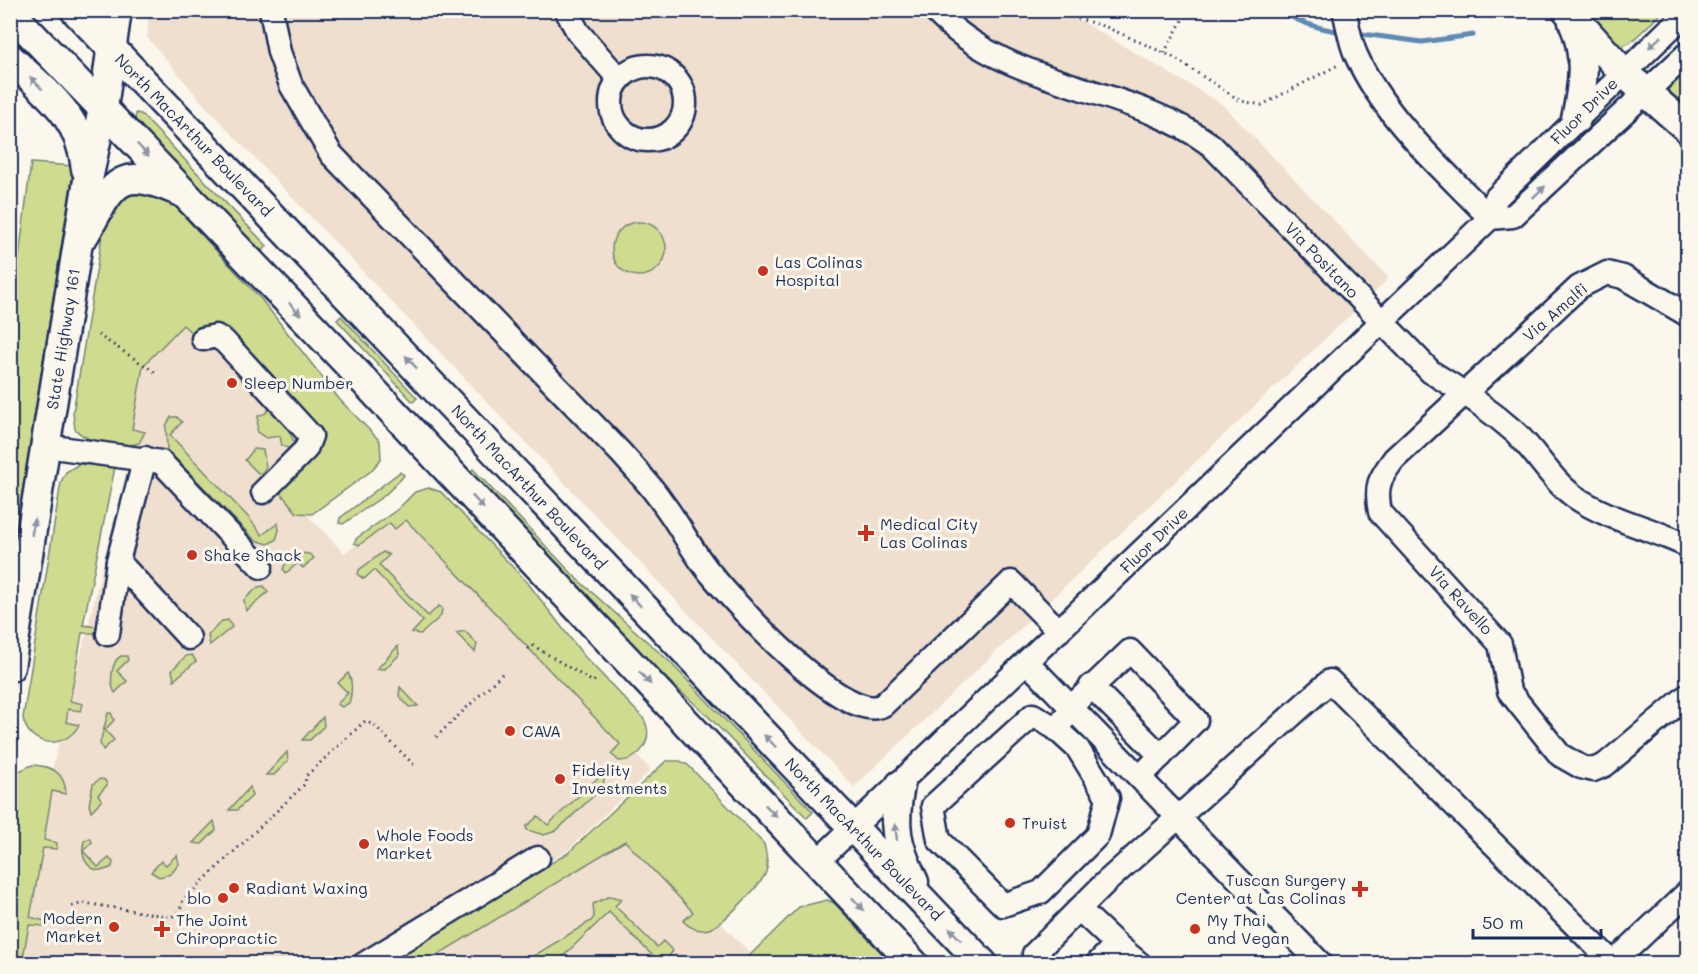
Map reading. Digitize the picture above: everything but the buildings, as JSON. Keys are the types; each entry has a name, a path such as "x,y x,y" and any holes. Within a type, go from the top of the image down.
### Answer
{"main road":[{"name":"North MacArthur Boulevard","path":"75,10 982,963"},
{"name":"State Highway 161","path":"10,667 88,180 113,49 117,10"},
{"path":"10,12 914,963"},
{"path":"1568,13 1623,72 1688,129"},
{"path":"1568,13 1578,33 1583,60 1582,90 1576,119"},
{"path":"10,58 62,108 76,126 84,149 88,180"},
{"path":"77,249 111,190 120,182 150,178 184,193"},
{"path":"900,785 895,818 900,854 927,905"}],"street":[{"path":"271,10 279,52 291,85 330,154 621,453 663,502 711,575 802,668 844,699 865,708 876,709 884,705 1016,577 1065,626"},
{"path":"566,10 578,32 619,79"},
{"name":"Via Positano","path":"934,10 964,38 1008,63 1167,117 1192,131 1211,145 1431,372 1464,391 1517,434 1573,496 1601,512 1688,546"},
{"path":"1344,10 1355,53 1376,94 1419,145 1490,218"},
{"name":"Fluor Drive","path":"818,861 1490,218 1496,198 1688,11"},
{"name":"Fluor Drive","path":"1490,218 1513,216 1688,53"},
{"name":"Via Amalfi","path":"1464,391 1580,287 1607,273 1623,277 1688,315"},
{"path":"203,339 216,336 225,342 310,436 306,449 263,492"},
{"name":"Via Ravello","path":"1464,391 1394,459 1381,477 1377,492 1380,512 1500,644 1509,691 1533,724 1560,755 1581,767 1593,770 1605,765 1688,694"},
{"path":"46,446 145,458 166,466 261,567"},
{"path":"108,634 118,561 145,458"},
{"path":"118,561 189,638"},
{"path":"1055,728 1091,686 1130,651 1196,720 1140,777"},
{"path":"1027,662 1321,963"},
{"path":"1034,954 1081,907 1330,681 1613,963 1688,892"},
{"path":"1091,686 1161,756"},
{"path":"1033,715 1055,728 1078,749 1108,798 1098,835 1041,892 1003,905 939,840 933,806 1033,715"},
{"path":"364,963 538,858"},
{"path":"1055,877 1116,944 1140,963"},
{"path":"1097,963 1116,944"}],"path":[{"path":"1049,10 1106,27 1164,53 1241,101 1262,105 1338,65"},
{"path":"1164,53 1188,10"},
{"path":"98,335 155,372"},
{"path":"528,649 532,645 593,682 597,678"},
{"path":"436,736 504,672"},
{"path":"72,906 84,903 172,917 180,910 183,900 305,784 306,776 365,720 374,725 415,766"}],"shaded area":[{"name":"Medical City Las Colinas","path":"149,10 1064,11 1222,104 1389,278 854,787 207,108 147,37"},
{"path":"197,312 324,438 283,490 344,553 405,514 651,770 567,851 376,963 11,964 11,935 131,452 136,371"},
{"path":"630,831 760,963 402,964"}],"green space":[{"path":"1583,11 1664,11 1631,42 1621,47 1611,42"},
{"path":"1687,62 1687,113 1664,92 1666,84"},
{"path":"136,113 141,114 267,246 262,251 230,221 135,120"},
{"path":"31,163 74,166 11,563 10,328"},
{"path":"146,191 173,204 261,299 340,400 380,441 381,459 371,471 312,514 297,513 279,491 312,451 224,336 193,334 183,325 143,366 132,429 145,432 139,443 114,445 88,438 75,429 73,413 104,224 110,211 120,201 132,194"},
{"path":"634,222 644,222 654,226 662,234 666,249 662,264 654,272 644,276 634,276 624,272 616,264 612,254 612,244 616,234 624,226"},
{"path":"341,316 417,398 413,402 337,320"},
{"path":"271,406 285,421 296,447 291,449 282,446 280,436 266,438 257,432 258,416 266,413"},
{"path":"171,417 177,417 182,422 170,435 249,518 262,535 278,523 279,530 276,540 268,544 255,540 167,450 166,426"},
{"path":"254,449 263,450 266,467 262,473 258,473 245,460"},
{"path":"79,464 115,467 83,625 97,627 97,633 82,633 70,701 83,704 81,711 68,709 66,722 79,725 65,739 48,742 32,735 23,718 61,482 66,472"},
{"path":"473,469 577,579 669,661 813,812 807,818 705,713 651,665 468,474"},
{"path":"400,472 404,475 385,495 343,524 339,523 340,518"},
{"path":"429,488 441,492 527,582 584,656 643,718 648,733 647,740 634,757 619,761 611,754 620,744 406,520 395,529 390,523 359,545 354,543 357,538 398,509 415,492"},
{"path":"383,552 389,555 379,565 428,616 439,606 442,608 441,616 421,634 412,633 423,621 374,570 364,579 358,575 359,570"},
{"path":"301,553 309,554 314,558 303,568 298,563 286,573 283,569 286,563"},
{"path":"264,586 268,592 246,611 244,600 258,587"},
{"path":"228,620 232,627 210,645 208,635 222,621"},
{"path":"465,631 477,644 475,652 456,633"},
{"path":"398,646 399,655 385,669 377,669"},
{"path":"192,655 196,661 174,680 172,670 186,656"},
{"path":"121,656 127,656 128,660 117,671 127,681 115,693 112,673 115,662"},
{"path":"348,673 351,696 349,703 342,707 337,704 348,693 338,683"},
{"path":"400,687 418,706 409,707 399,696"},
{"path":"108,713 111,713 114,720 105,730 114,740 103,750 100,743"},
{"path":"323,717 324,726 310,740 302,740"},
{"path":"287,752 288,761 274,775 266,775"},
{"path":"666,761 680,761 688,765 764,844 767,865 763,878 722,921 709,929 698,930 683,921 693,912 625,841 424,963 384,964 568,853"},
{"path":"32,765 46,767 60,775 66,794 52,791 44,840 57,843 57,849 43,848 30,917 45,921 45,926 29,925 22,963 11,963 11,790 19,771"},
{"path":"601,775 604,779 603,787 556,831 544,835 527,830 526,827 538,816 548,825"},
{"path":"100,779 105,780 107,785 98,795 102,800 91,811 89,805 93,784"},
{"path":"250,787 252,796 237,810 229,810"},
{"path":"214,821 216,830 202,844 193,843"},
{"path":"90,838 92,842 83,851 84,841"},
{"path":"83,851 98,867 109,858 113,862 112,867 105,870 93,868 85,861"},
{"path":"177,855 179,864 171,874 159,877 151,872 161,861 166,865"},
{"path":"610,896 622,899 615,906 657,947 663,941 673,951 664,963 660,963 609,912 556,963 522,963 591,921 594,917 593,904"},
{"path":"827,900 834,903 891,963 742,963 799,907"}],"waterway":[{"path":"1280,10 1310,25 1343,32"},
{"path":"1355,33 1422,42 1473,35"}],"place":[{"name":"Las Colinas Hospital","path":"763,271"},
{"name":"Sleep Number","path":"232,383"},
{"name":"Medical City Las Colinas","path":"866,533"},
{"name":"Shake Shack","path":"192,555"},
{"name":"CAVA","path":"510,731"},
{"name":"Fidelity Investments","path":"560,779"},
{"name":"Truist","path":"1010,823"},
{"name":"Whole Foods Market","path":"364,844"},
{"name":"Radiant Waxing","path":"234,888"},
{"name":"Tuscan Surgery Center at Las Colinas","path":"1360,889"},
{"name":"blo","path":"223,898"},
{"name":"Modern Market","path":"114,927"},
{"name":"The Joint Chiropractic","path":"162,929"},
{"name":"My Thai and Vegan","path":"1195,929"}]}
